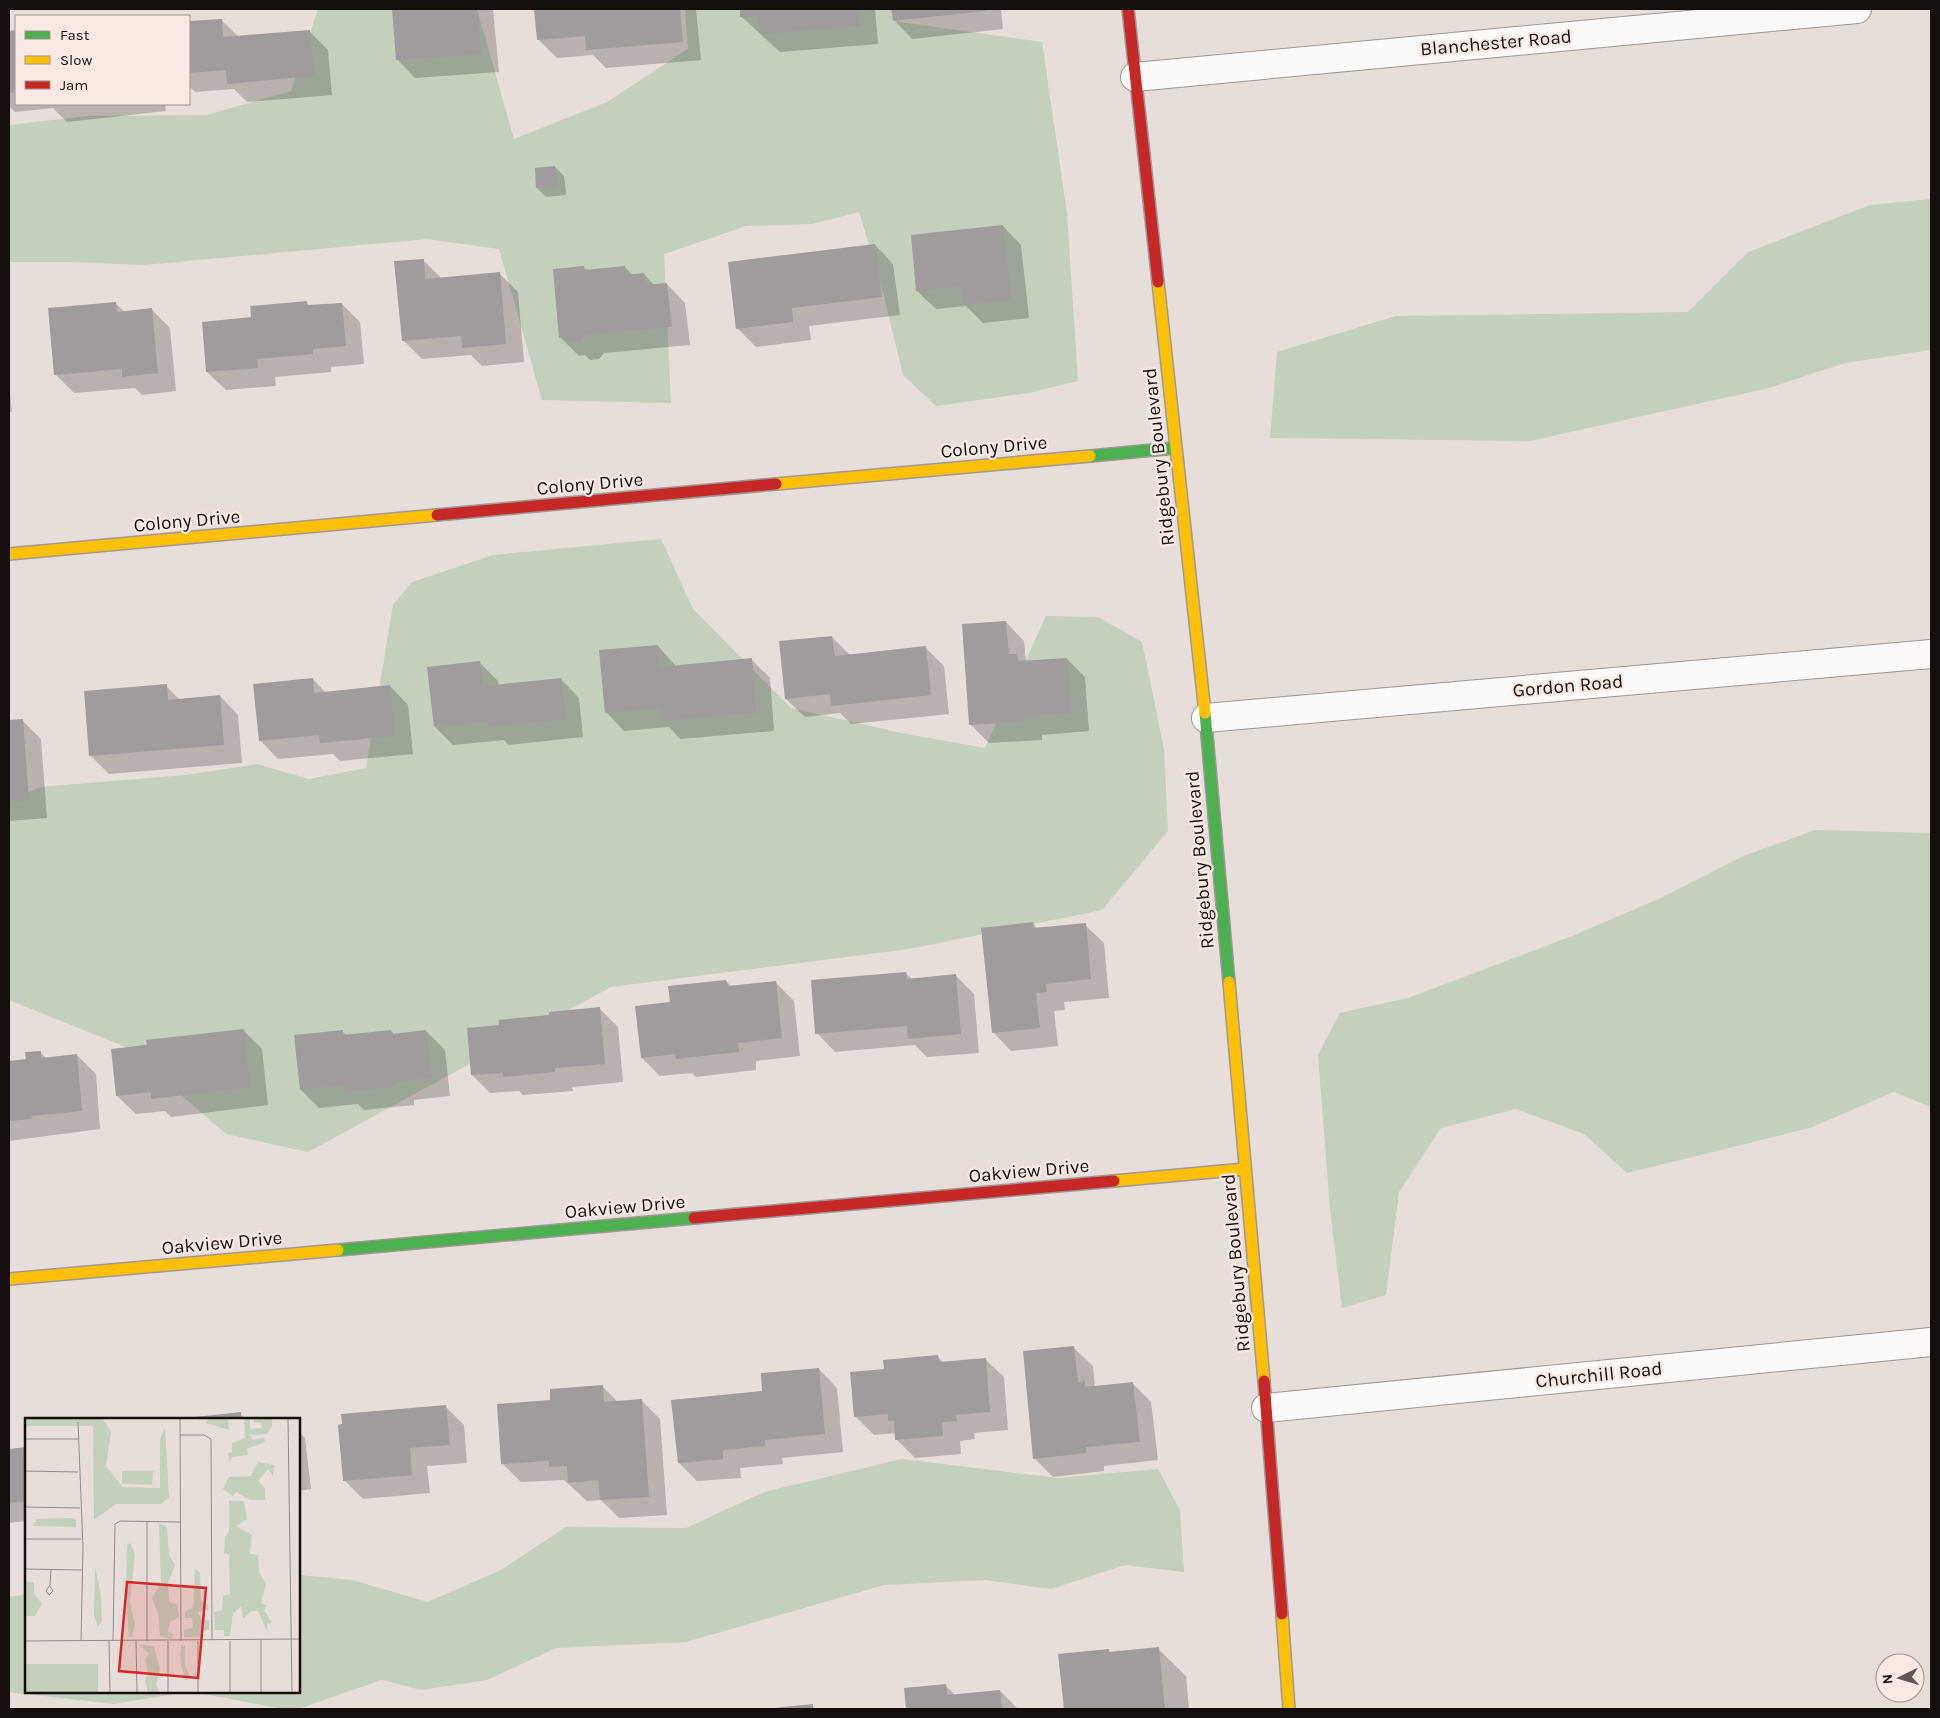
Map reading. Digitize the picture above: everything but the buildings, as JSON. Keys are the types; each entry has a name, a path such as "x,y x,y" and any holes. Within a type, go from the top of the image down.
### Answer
{"street":[{"name":"Ridgebury Boulevard","path":"1128,9 1206,718 1266,1408 1290,1709"},
{"name":"Blanchester Road","path":"1135,78 1857,9"},
{"name":"Colony Drive","path":"9,554 1175,448"},
{"name":"Gordon Road","path":"1206,718 1931,654"},
{"name":"Oakview Drive","path":"9,1279 1245,1169"},
{"name":"Churchill Road","path":"1266,1408 1931,1342"}],"green space":[{"path":"318,9 477,9 514,139 607,102 688,49 685,9 891,9 893,21 1042,42 1067,213 1078,381 1029,393 936,406 903,375 880,280 859,212 812,224 746,226 664,254 671,403 542,400 499,249 427,239 144,265 9,262 9,125 87,116 206,115 291,91"},
{"path":"1931,199 1931,350 1845,363 1769,388 1530,441 1270,438 1277,352 1396,316 1688,312 1748,252 1870,205"},
{"path":"661,539 693,609 791,708 906,734 985,748 1046,616 1098,617 1142,642 1164,749 1168,831 1102,910 909,949 611,987 308,1152 226,1134 126,1047 9,1000 9,801 40,787 186,775 257,764 309,779 366,768 393,605 412,582 493,555"},
{"path":"1815,830 1931,833 1931,1107 1894,1092 1810,1128 1627,1173 1584,1134 1516,1109 1441,1128 1399,1192 1386,1295 1342,1308 1330,1209 1318,1055 1340,1013 1408,998 1572,936 1663,897 1741,857"},
{"path":"902,1459 1058,1478 1158,1469 1180,1510 1184,1572 1125,1565 1051,1589 985,1580 884,1585 686,1642 556,1648 487,1680 421,1690 382,1680 298,1709 282,1709 199,1693 300,1693 300,1575 352,1580 428,1602 501,1570 566,1527 686,1528 764,1492"},
{"path":"25,1594 25,1693 180,1693 114,1704 9,1692 9,1597"}],"traffic: fast":[{"path":"1090,456 1175,448"},
{"path":"1205,713 1229,982"},
{"path":"338,1250 694,1218"}],"traffic: slow":[{"path":"1158,282 1205,713"},
{"path":"776,484 1090,456"},
{"path":"9,554 437,515"},
{"path":"1229,982 1264,1381"},
{"path":"1114,1181 1245,1169"},
{"path":"9,1279 338,1250"},
{"path":"1282,1614 1289,1709"}],"traffic: jam":[{"path":"1128,9 1158,282"},
{"path":"437,515 776,484"},
{"path":"694,1218 1114,1181"},
{"path":"1264,1381 1282,1614"}]}
